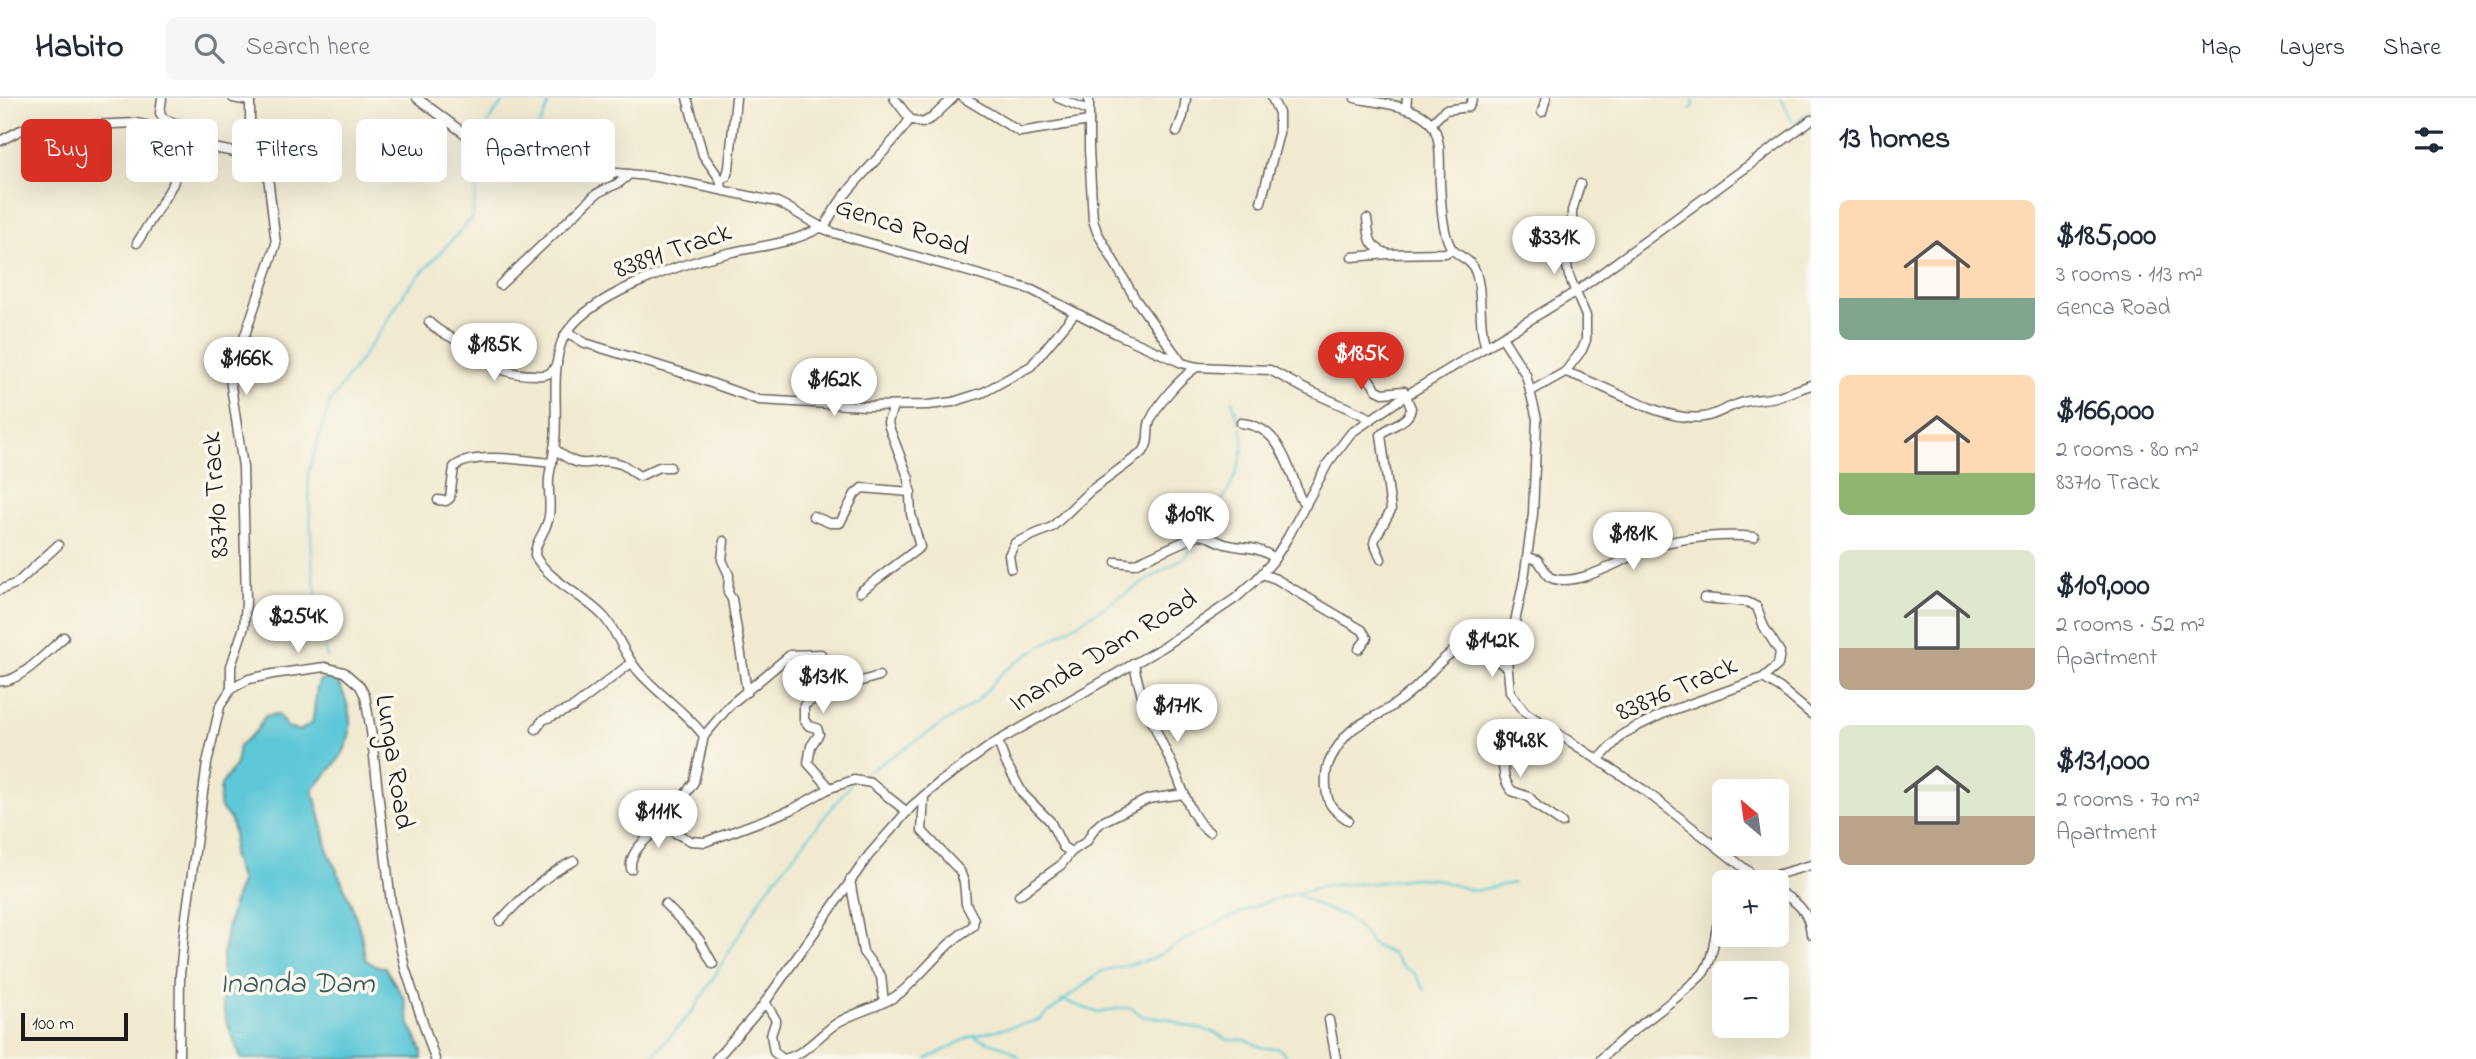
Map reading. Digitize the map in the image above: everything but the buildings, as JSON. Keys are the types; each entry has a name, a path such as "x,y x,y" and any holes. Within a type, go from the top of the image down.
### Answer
{"street":[{"path":"162,98 160,113 166,119"},
{"path":"233,98 250,99"},
{"name":"Genca Road","path":"416,98 473,140 509,155 577,169 722,185 777,202 822,228 922,260 1032,290 1182,363 1197,367 1270,370 1370,418"},
{"path":"687,98 703,155 722,185"},
{"path":"722,185 729,168 736,98"},
{"path":"894,98 910,118 917,122 925,122 953,98"},
{"path":"964,98 1020,132 1089,121"},
{"path":"1058,98 1088,110"},
{"path":"1089,98 1093,220 1097,232 1136,300 1182,363"},
{"path":"1177,132 1186,98"},
{"path":"1261,202 1279,133 1279,113 1272,98"},
{"path":"1355,98 1406,109 1432,124 1438,143 1446,234 1452,249 1468,260 1476,270 1481,326 1486,346"},
{"path":"1406,109 1408,98"},
{"path":"1432,124 1445,110 1469,107 1473,98"},
{"path":"1542,112 1546,98"},
{"name":"83710 Track","path":"250,99 250,119"},
{"path":"822,228 836,206 894,142 910,118"},
{"name":"Inanda Dam Road","path":"716,1059 765,1002 869,855 924,796 998,741 1199,624 1236,598 1275,558 1337,449 1351,433 1407,394 1577,291 1811,120"},
{"path":"0,141 23,129 126,123"},
{"path":"500,285 595,195 621,183 629,174"},
{"path":"137,243 174,182"},
{"name":"83710 Track","path":"231,689 231,666 244,627 246,603 243,467 230,379 237,351 264,284 276,244 269,182"},
{"path":"1531,391 1565,372 1582,350 1586,340 1586,316 1569,276 1564,250 1572,233 1572,211 1580,184"},
{"path":"1367,219 1370,243 1388,254"},
{"name":"83891 Track","path":"567,332 597,304 658,275 715,257 793,241 822,228"},
{"path":"1352,257 1446,253 1452,249"},
{"path":"704,736 688,716 645,679 631,663 603,616 568,589 536,556 537,545 549,516 559,360 567,332 585,343 759,400 779,403 893,406 953,402 984,392 1031,366 1075,313"},
{"path":"429,322 436,330 461,343 492,366 510,374 548,374 559,360"},
{"path":"1502,337 1526,375 1537,419 1533,514 1506,667 1510,692 1525,712 1542,725 1644,790 1745,870"},
{"path":"1347,349 1377,390 1383,393 1401,390 1407,394 1411,408 1410,415 1384,430 1381,435 1391,510 1375,539 1374,544 1381,559"},
{"path":"1011,568 1009,555 1015,543 1052,527 1090,491 1143,452 1148,444 1151,419 1180,380 1197,367"},
{"path":"1565,372 1592,381 1619,396 1691,417 1706,417 1738,404 1774,397 1811,385"},
{"path":"860,592 894,565 919,550 920,545 911,514 911,492 906,468 888,422 893,406"},
{"path":"1241,423 1255,425 1269,432 1295,483 1297,495 1306,505"},
{"path":"554,449 574,463 616,463 640,476 659,467 670,467"},
{"path":"438,500 446,501 450,498 454,467 461,462 478,458 552,463"},
{"path":"813,516 830,523 840,523 855,494 862,488 911,492"},
{"path":"1527,557 1538,560 1549,577 1563,580 1606,568 1666,543 1735,534 1754,537"},
{"path":"1116,562 1134,564 1198,535 1208,536 1224,544 1257,548 1275,558"},
{"path":"724,541 722,560 729,575 728,593 732,599 747,692"},
{"path":"0,590 17,583 58,545"},
{"path":"1262,574 1295,590 1362,630 1367,638 1359,649"},
{"path":"1704,598 1747,602 1760,610 1763,627 1777,647 1780,658 1778,665 1763,678"},
{"path":"0,681 6,682 21,673 64,637"},
{"path":"1348,820 1330,807 1326,800 1325,771 1347,732 1389,708 1419,685 1444,659 1461,648 1474,645 1479,647 1506,667"},
{"path":"631,869 630,861 634,853 667,823 670,814 694,782 704,736 730,705 790,654 821,654"},
{"path":"536,729 543,720 573,707 631,663"},
{"path":"1134,663 1139,691 1184,794 1201,824 1209,832"},
{"name":"Lunga Road","path":"231,689 249,679 324,667 344,672 360,686 367,706 391,903 405,968 435,1059"},
{"path":"830,788 808,763 811,746 819,734 817,728 804,720 804,705 830,690 879,676"},
{"name":"83876 Track","path":"1598,760 1623,734 1640,725 1667,712 1763,678 1780,688 1811,714"},
{"path":"179,1059 180,975 204,786 214,725 220,706 231,689"},
{"path":"1542,725 1507,742 1503,749 1503,775 1512,791 1531,798 1537,806 1562,823"},
{"path":"998,741 1005,761 1023,794 1050,821 1063,847 1071,852"},
{"path":"667,823 671,830 681,836 691,841 705,842 791,810 830,788 855,780 867,781 907,812"},
{"path":"1019,895 1061,865 1071,852 1087,841 1094,829 1116,814 1147,799 1184,794"},
{"path":"765,1002 776,1020 771,1035 772,1048 776,1055 783,1059 788,1058 846,1018 884,1002 904,990 932,959 974,923 966,904 960,871 922,831 924,796"},
{"path":"500,921 535,889 574,861"},
{"path":"1789,872 1811,865"},
{"path":"850,880 863,952 880,974 884,1002"},
{"path":"1789,899 1802,908 1810,921 1811,933"},
{"path":"665,904 699,939 713,964"},
{"path":"1601,1059 1706,970 1713,947"},
{"path":"1329,1020 1336,1059"}],"water":[{"name":"Inanda Dam","path":"335,678 348,706 349,737 341,756 313,790 327,849 356,916 365,959 385,968 404,998 410,1025 422,1051 422,1059 241,1059 223,1007 225,943 241,882 232,855 234,834 231,821 219,805 221,785 236,764 239,746 257,730 265,716 278,714 287,727 299,731 312,723 320,680"}],"waterway":[{"path":"490,119 507,98"},
{"path":"543,119 550,98"},
{"path":"1691,109 1694,106 1693,98"},
{"path":"1781,98 1792,121"},
{"path":"1797,120 1811,112"},
{"path":"327,659 313,575 308,474 330,402 406,290 472,218 478,182"},
{"path":"1232,400 1239,422"},
{"path":"1205,531 1226,495 1238,467 1243,440 1241,427"},
{"path":"860,777 976,702 1003,672 1030,653 1186,556 1200,539"},
{"path":"650,1059 695,1008 766,890 850,785"},
{"path":"927,1059 972,1036 1039,1020 1102,971 1152,959 1202,930 1265,902 1328,885 1414,878 1434,879 1474,891 1513,883"},
{"path":"1298,895 1347,917 1367,936 1371,944 1392,954 1402,966 1414,973 1425,990"},
{"path":"1062,1000 1099,1013 1132,1008 1144,1017 1167,1018 1213,1032 1228,1040 1246,1040 1263,1048 1279,1048 1288,1059"},
{"path":"975,1037 1007,1048 1021,1059"}]}
